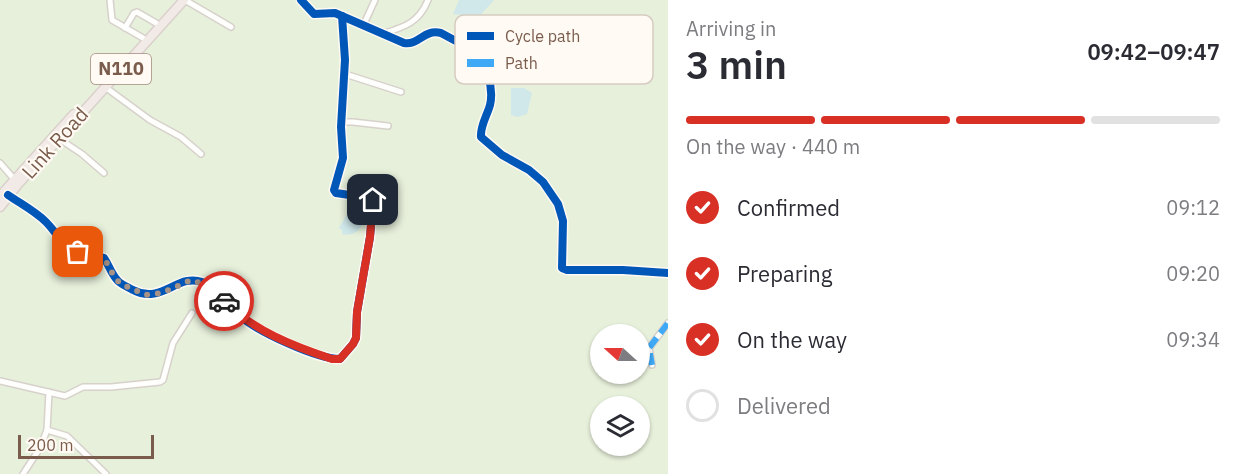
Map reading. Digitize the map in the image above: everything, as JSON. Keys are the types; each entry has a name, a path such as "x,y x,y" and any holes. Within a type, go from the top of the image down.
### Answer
{"highway":[{"name":"Link Road","path":"4,196 177,0"},
{"name":"Link Road","path":"0,207 14,179 105,87 185,0"}],"street":[{"path":"110,0 111,19 143,38"},
{"path":"185,0 231,27"},
{"path":"301,0 314,14 332,12 409,44 429,32 441,33 455,41"},
{"path":"363,26 375,0"},
{"path":"382,34 413,22 422,14 428,0"},
{"path":"125,28 136,12 156,23"},
{"path":"4,196 36,214 70,248 104,258 115,278 138,293 146,295 162,293 188,280 199,281 212,287 247,321 295,347 332,359 340,359 356,338 357,312 370,237 373,202 370,198 334,192 344,158 342,122 345,74 342,16"},
{"path":"345,74 401,92"},
{"path":"490,84 492,91 490,104 481,137 502,155 529,170 543,182 558,204 563,221 562,268 668,274"},
{"path":"105,87 150,120 181,137 201,154"},
{"path":"342,122 388,126"},
{"path":"57,137 104,173"},
{"path":"0,163 14,179"},
{"path":"0,381 65,396 83,387 111,387 163,380 173,343 192,313"},
{"path":"652,365 649,348 668,322"},
{"path":"23,474 40,448 48,430 49,392"},
{"path":"48,430 67,436 106,474"}],"green space":[{"path":"0,0 668,0 668,474 0,474"}],"water":[{"path":"459,0 494,0 480,15 453,14"},
{"path":"511,88 524,88 532,93 527,114 518,117 511,115"},
{"path":"352,202 367,209 365,219 357,232 342,234 339,228 347,214 348,204"}],"marked path":[{"path":"652,365 649,348 668,323"}],"cycle path":[{"path":"301,0 314,14 335,13 404,43 414,42 435,32 455,41"},
{"path":"8,195 42,218 72,249 104,258 118,281 133,290 143,294 152,294 193,280 202,282 218,292 240,316 259,329 302,349 340,359 356,338 357,312 370,237 373,202 370,198 336,193 334,190 343,158 341,127 345,60 342,16"},
{"path":"490,84 491,99 481,137 502,155 529,170 543,182 558,204 563,221 562,268 668,273"}],"way so far":[{"path":"78,252 104,258 115,278 138,293 146,295 162,293 191,280 212,287 224,301"}],"route":[{"path":"224,301 240,317 295,347 332,359 340,359 356,338 357,312 370,237 373,200"}]}
